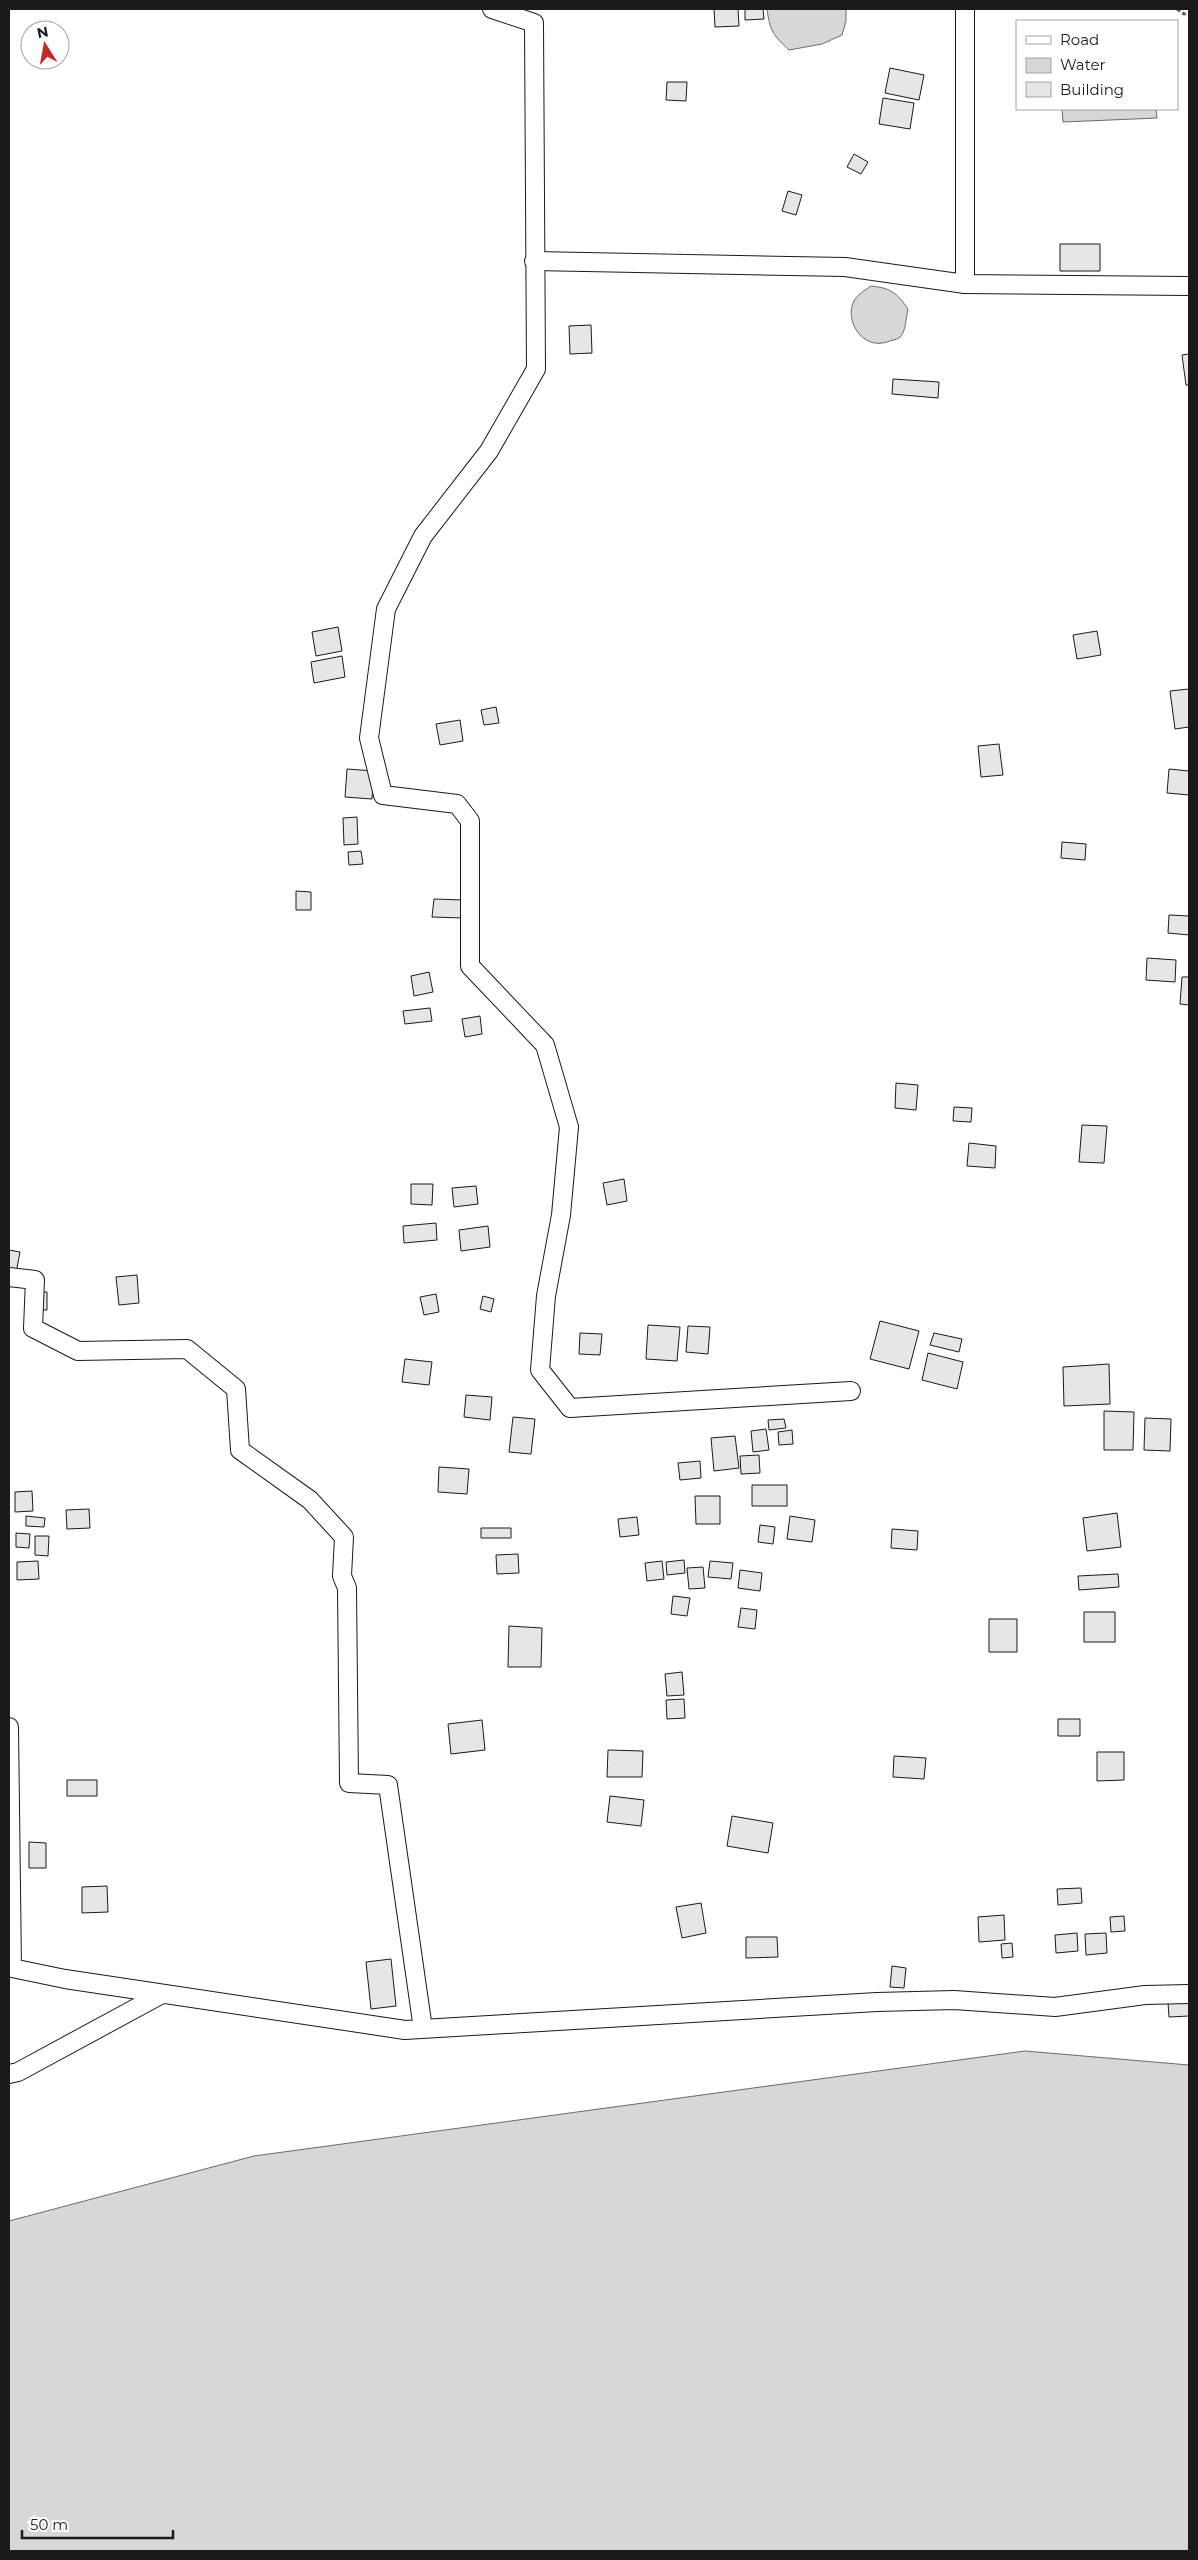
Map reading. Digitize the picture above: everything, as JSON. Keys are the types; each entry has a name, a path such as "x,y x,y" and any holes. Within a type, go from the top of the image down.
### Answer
{"street":[{"path":"492,9 534,23 536,370 489,451 424,536 386,609 369,738 383,795 457,804 470,821 470,966 544,1046 569,1127 561,1215 546,1296 540,1370 570,1408 851,1391"},
{"path":"965,9 965,284"},
{"path":"534,261 844,267 965,284 1189,286"},
{"path":"9,1277 35,1280 33,1328 78,1350 187,1349 236,1389 240,1450 310,1500 344,1536 342,1576 347,1588 349,1783 388,1785 423,2029"},
{"path":"9,1727 12,1968 65,1979 405,2030 877,2002 954,2000 1055,2007 1145,1995 1189,1994"},
{"path":"9,2074 18,2072 162,1994"}],"path":[{"path":"1177,9 1184,14 1189,13"}],"water":[{"path":"767,9 846,9 846,21 842,35 822,44 789,50 773,32 769,23"},
{"path":"1062,110 1156,110 1157,118 1063,122"},
{"path":"871,286 893,292 908,309 904,329 898,339 878,343 870,342 857,332 851,317 854,301"},
{"path":"1025,2051 1189,2065 1189,2551 9,2551 9,2221 254,2156"}],"building":[{"path":"714,9 738,9 739,26 715,27"},
{"path":"745,9 763,9 764,19 745,20"},
{"path":"890,68 924,75 919,100 885,93"},
{"path":"667,82 687,82 686,101 666,100"},
{"path":"883,98 914,103 910,129 879,124"},
{"path":"854,154 868,162 861,174 847,167"},
{"path":"788,191 802,195 796,215 782,211"},
{"path":"1060,244 1100,244 1100,271 1060,271"},
{"path":"591,325 592,353 570,354 569,326"},
{"path":"1189,354 1189,385 1186,385 1182,355"},
{"path":"893,379 939,382 938,398 892,394"},
{"path":"338,627 342,651 316,656 312,632"},
{"path":"1097,631 1101,655 1077,659 1073,635"},
{"path":"342,656 345,677 314,683 311,662"},
{"path":"1189,689 1189,727 1175,729 1170,691"},
{"path":"496,707 499,723 484,725 481,710"},
{"path":"460,720 463,741 440,745 436,724"},
{"path":"999,744 1003,775 981,777 978,746"},
{"path":"347,769 374,771 372,799 345,797"},
{"path":"1169,769 1189,771 1189,795 1167,793"},
{"path":"357,817 358,844 344,845 343,818"},
{"path":"1062,842 1086,844 1085,860 1061,858"},
{"path":"361,851 363,864 349,865 348,852"},
{"path":"296,891 311,892 311,910 296,910"},
{"path":"434,899 463,900 462,918 432,917"},
{"path":"1169,915 1189,916 1189,935 1168,933"},
{"path":"1147,958 1176,960 1175,982 1146,980"},
{"path":"429,972 433,992 414,996 411,976"},
{"path":"1182,977 1189,977 1189,1005 1180,1004"},
{"path":"430,1008 432,1021 405,1024 403,1011"},
{"path":"480,1016 482,1034 465,1037 462,1019"},
{"path":"896,1083 918,1085 916,1110 895,1108"},
{"path":"954,1107 972,1108 971,1122 953,1121"},
{"path":"1082,1125 1107,1126 1104,1163 1079,1162"},
{"path":"969,1143 996,1146 995,1168 967,1166"},
{"path":"624,1179 627,1201 607,1205 603,1183"},
{"path":"411,1184 433,1184 432,1205 411,1204"},
{"path":"476,1186 478,1204 454,1207 452,1188"},
{"path":"436,1223 437,1240 404,1243 403,1226"},
{"path":"488,1226 490,1247 461,1251 459,1230"},
{"path":"9,1250 20,1252 16,1273 9,1272"},
{"path":"137,1275 139,1303 119,1305 116,1277"},
{"path":"36,1292 47,1292 47,1310 35,1310"},
{"path":"436,1294 439,1312 424,1315 420,1297"},
{"path":"483,1296 494,1299 491,1312 480,1309"},
{"path":"880,1321 919,1331 909,1369 870,1359"},
{"path":"648,1325 680,1327 677,1361 646,1359"},
{"path":"688,1326 710,1327 708,1354 686,1352"},
{"path":"580,1333 602,1334 600,1355 579,1354"},
{"path":"934,1333 962,1339 959,1352 930,1345"},
{"path":"928,1353 963,1362 957,1389 922,1380"},
{"path":"405,1359 432,1362 429,1385 402,1382"},
{"path":"1109,1364 1110,1404 1064,1406 1063,1367"},
{"path":"466,1395 492,1397 490,1420 464,1417"},
{"path":"1104,1411 1134,1412 1133,1450 1104,1450"},
{"path":"513,1417 535,1419 531,1454 509,1452"},
{"path":"1145,1418 1171,1419 1170,1451 1144,1450"},
{"path":"784,1419 786,1428 769,1430 768,1420"},
{"path":"766,1429 769,1450 753,1452 751,1431"},
{"path":"792,1430 793,1444 779,1445 778,1432"},
{"path":"735,1436 739,1468 714,1471 711,1438"},
{"path":"759,1455 760,1473 741,1474 740,1456"},
{"path":"700,1461 701,1478 680,1480 678,1463"},
{"path":"439,1467 469,1469 467,1494 438,1492"},
{"path":"752,1485 787,1485 787,1506 752,1506"},
{"path":"32,1491 33,1511 15,1512 15,1492"},
{"path":"695,1496 720,1496 720,1524 696,1524"},
{"path":"89,1509 90,1528 67,1529 66,1510"},
{"path":"1117,1513 1121,1547 1087,1551 1083,1518"},
{"path":"26,1516 45,1518 44,1527 26,1526"},
{"path":"790,1516 815,1520 812,1542 787,1539"},
{"path":"637,1517 639,1535 620,1537 618,1519"},
{"path":"760,1525 775,1527 773,1544 758,1542"},
{"path":"481,1528 511,1528 511,1538 481,1538"},
{"path":"892,1529 918,1531 917,1550 891,1548"},
{"path":"16,1533 30,1534 29,1548 16,1547"},
{"path":"35,1536 49,1536 48,1556 35,1555"},
{"path":"518,1554 519,1573 497,1574 496,1555"},
{"path":"684,1560 685,1573 667,1575 666,1562"},
{"path":"38,1561 39,1579 17,1580 17,1562"},
{"path":"662,1561 664,1579 647,1581 645,1563"},
{"path":"710,1561 733,1563 731,1579 708,1577"},
{"path":"703,1567 705,1588 689,1589 687,1568"},
{"path":"740,1570 762,1573 760,1591 738,1588"},
{"path":"1118,1574 1119,1587 1079,1590 1078,1576"},
{"path":"673,1596 690,1598 687,1616 671,1614"},
{"path":"741,1608 757,1610 755,1629 738,1627"},
{"path":"1084,1612 1115,1612 1115,1642 1084,1642"},
{"path":"989,1619 1017,1619 1017,1652 989,1652"},
{"path":"509,1626 542,1628 541,1667 508,1667"},
{"path":"682,1672 684,1695 667,1696 665,1674"},
{"path":"684,1699 685,1718 667,1719 666,1700"},
{"path":"1058,1719 1080,1719 1080,1736 1058,1736"},
{"path":"482,1720 485,1750 451,1754 448,1724"},
{"path":"608,1750 643,1751 642,1777 607,1777"},
{"path":"1097,1752 1124,1752 1124,1780 1097,1781"},
{"path":"894,1756 926,1758 924,1779 893,1777"},
{"path":"67,1780 97,1780 97,1796 67,1796"},
{"path":"610,1796 644,1800 641,1826 607,1822"},
{"path":"732,1816 773,1823 768,1853 727,1846"},
{"path":"29,1842 46,1843 46,1868 29,1868"},
{"path":"107,1886 108,1912 82,1913 82,1887"},
{"path":"1081,1888 1082,1903 1058,1905 1057,1889"},
{"path":"701,1903 706,1933 682,1938 676,1907"},
{"path":"1004,1915 1005,1940 979,1942 978,1917"},
{"path":"1124,1916 1125,1931 1111,1932 1110,1917"},
{"path":"1077,1933 1078,1951 1056,1953 1055,1935"},
{"path":"1106,1933 1107,1953 1086,1955 1085,1934"},
{"path":"746,1937 777,1937 778,1957 746,1958"},
{"path":"1012,1943 1013,1957 1002,1958 1001,1944"},
{"path":"391,1959 396,2006 371,2009 366,1962"},
{"path":"892,1966 906,1968 904,1988 890,1987"},
{"path":"1189,2002 1189,2016 1169,2017 1168,2003"}]}
